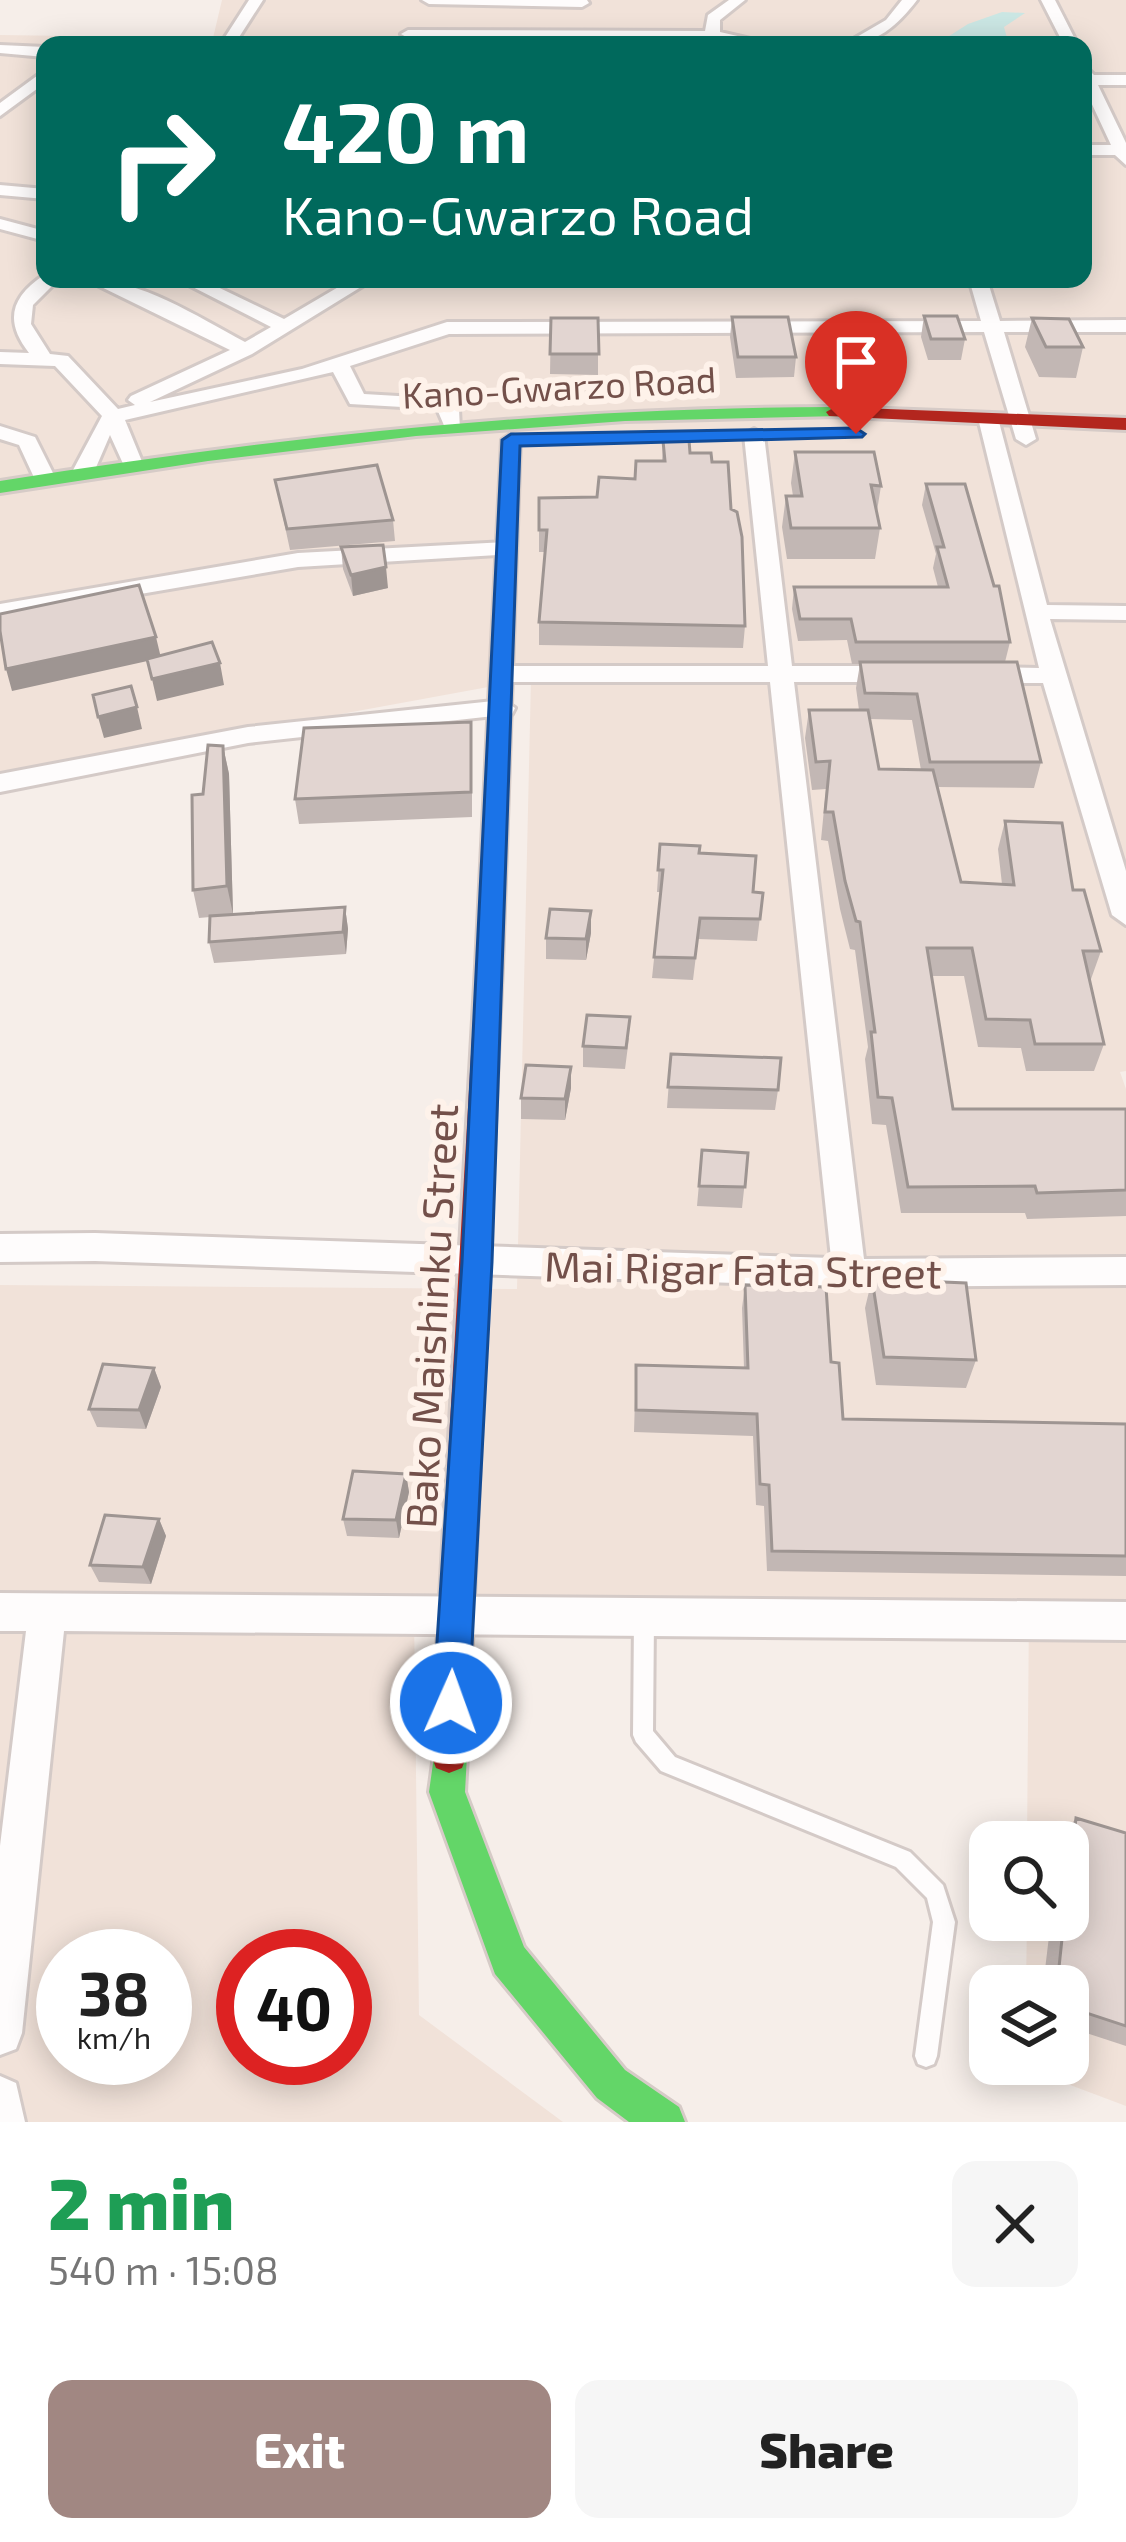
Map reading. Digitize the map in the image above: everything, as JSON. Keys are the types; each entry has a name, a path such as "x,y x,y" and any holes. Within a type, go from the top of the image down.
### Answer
{"main road":[{"name":"Kano-Gwarzo Road","path":"0,487 132,464 453,426 672,413 1023,429 1126,424"},
{"name":"Kano-Gwarzo Road","path":"0,506 245,468 511,440 990,428"},
{"name":"Kano-Gwarzo Road","path":"1023,429 1126,444"},
{"name":"Bako Maishinku Street","path":"511,440 503,708 448,1792 509,1960 611,2084 664,2122"}],"street":[{"path":"233,36 256,0"},
{"path":"407,36 429,0 581,2 589,36"},
{"path":"721,36 713,18 738,0"},
{"path":"866,36 891,22 910,0"},
{"path":"1048,0 1066,36"},
{"path":"0,49 36,51"},
{"path":"1092,75 1126,80"},
{"path":"0,111 36,82"},
{"path":"1092,87 1124,154"},
{"path":"1092,151 1124,154"},
{"path":"0,190 36,193"},
{"path":"0,220 36,198"},
{"path":"0,220 36,233"},
{"path":"39,288 20,304 19,322 27,341 42,356"},
{"path":"116,288 245,350"},
{"path":"156,304 182,288"},
{"path":"208,288 282,325"},
{"path":"83,472 112,415 245,350 349,288"},
{"path":"981,288 1023,429"},
{"path":"0,310 19,322"},
{"path":"112,415 198,400 416,336 473,326 1126,326"},
{"path":"0,358 61,360 112,415 132,464"},
{"path":"338,362 357,400 442,404 449,409 453,426"},
{"path":"990,428 1053,676 1126,915"},
{"path":"0,432 28,441 45,479"},
{"path":"754,435 849,1273"},
{"path":"0,611 298,560 506,549"},
{"path":"1038,612 1126,613"},
{"path":"504,674 915,675"},
{"path":"961,675 1053,676"},
{"path":"0,783 248,735 503,708"},
{"name":"Mai Rigar Fata Street","path":"0,1248 95,1247 849,1273 1126,1270"},
{"path":"0,2033 47,1611"},
{"path":"0,1612 1126,1621"},
{"path":"0,2101 2,2122"}],"lane":[{"path":"644,1616 644,1735 668,1763 903,1859 936,1892 944,1922 926,2056"}],"shaded area":[{"path":"222,0 1126,0 1126,1071 1120,1072 1126,1089 1126,2106 1070,2085 1089,2085 1089,1965 1026,1965 1027,1941 1089,1941 1089,1821 1027,1821 1029,1608 414,1611 419,2015 563,2122 0,2122 0,1285 517,1289 531,679 0,777 0,35 71,36 36,36 36,288 1092,288 1092,36 213,36"}],"water":[{"path":"1002,12 1025,13 1004,27 1006,36 949,36"}],"building":[{"path":"924,316 957,316 965,339 931,339"},
{"path":"732,317 788,317 796,357 738,357"},
{"path":"551,318 598,318 599,354 550,354"},
{"path":"1032,318 1069,319 1083,347 1046,347"},
{"path":"689,440 690,453 711,453 712,462 728,462 731,509 737,512 742,537 745,626 539,622 547,530 539,530 539,498 597,497 599,477 635,479 636,461 665,461 663,441"},
{"path":"795,452 874,452 881,486 871,485 880,528 791,528 786,496 802,496"},
{"path":"377,465 393,520 287,529 275,480"},
{"path":"926,484 965,484 994,586 999,586 1010,642 856,642 851,619 800,619 794,587 948,587 937,547 944,547"},
{"path":"383,545 386,567 351,575 341,547"},
{"path":"139,585 156,637 6,669 0,614"},
{"path":"212,642 220,663 152,679 147,659"},
{"path":"860,662 1017,662 1041,762 930,762 917,694 865,693"},
{"path":"131,686 137,707 98,717 93,695"},
{"path":"809,710 868,710 879,769 933,770 961,882 1014,885 1005,821 1062,823 1073,890 1084,890 1101,951 1083,951 1104,1044 1035,1044 1030,1020 986,1019 972,948 927,948 953,1109 1126,1109 1126,1190 1037,1193 1035,1186 908,1187 892,1098 878,1097 871,1032 875,1032 860,922 845,881 833,812 825,812 830,761 816,762"},
{"path":"471,722 471,792 295,799 304,728"},
{"path":"208,745 223,746 227,886 193,890 192,795 203,794"},
{"path":"660,844 700,846 699,853 756,856 753,892 763,893 760,919 700,918 695,958 654,957 663,870 658,870"},
{"path":"345,907 343,932 209,942 210,916"},
{"path":"550,909 591,911 586,939 546,938"},
{"path":"587,1015 630,1017 626,1048 583,1046"},
{"path":"671,1054 781,1058 778,1090 668,1087"},
{"path":"526,1065 571,1067 565,1099 521,1098"},
{"path":"702,1150 748,1153 745,1187 699,1186"},
{"path":"872,1279 966,1283 976,1360 884,1357"},
{"path":"745,1285 826,1287 831,1362 839,1363 843,1419 1126,1424 1126,1556 772,1551 769,1485 760,1484 757,1414 636,1410 636,1365 748,1368"},
{"path":"103,1364 154,1368 139,1410 89,1409"},
{"path":"353,1471 406,1474 396,1520 343,1519"},
{"path":"105,1515 159,1519 143,1567 90,1565"},
{"path":"1089,1822 1126,1833 1126,2026 1089,2014 1089,1965 1059,1965 1062,1941 1089,1941"}],"traffic: fast":[{"path":"0,487 208,455 416,431 625,416 835,412"},
{"path":"489,967 511,440"},
{"path":"449,1755 447,1792 509,1960 611,2084 664,2122"}],"traffic: jam":[{"path":"835,412 1126,424"},
{"path":"449,1755 489,967"}],"route":[{"path":"451,1703 477,1262 511,440 856,434"}]}
